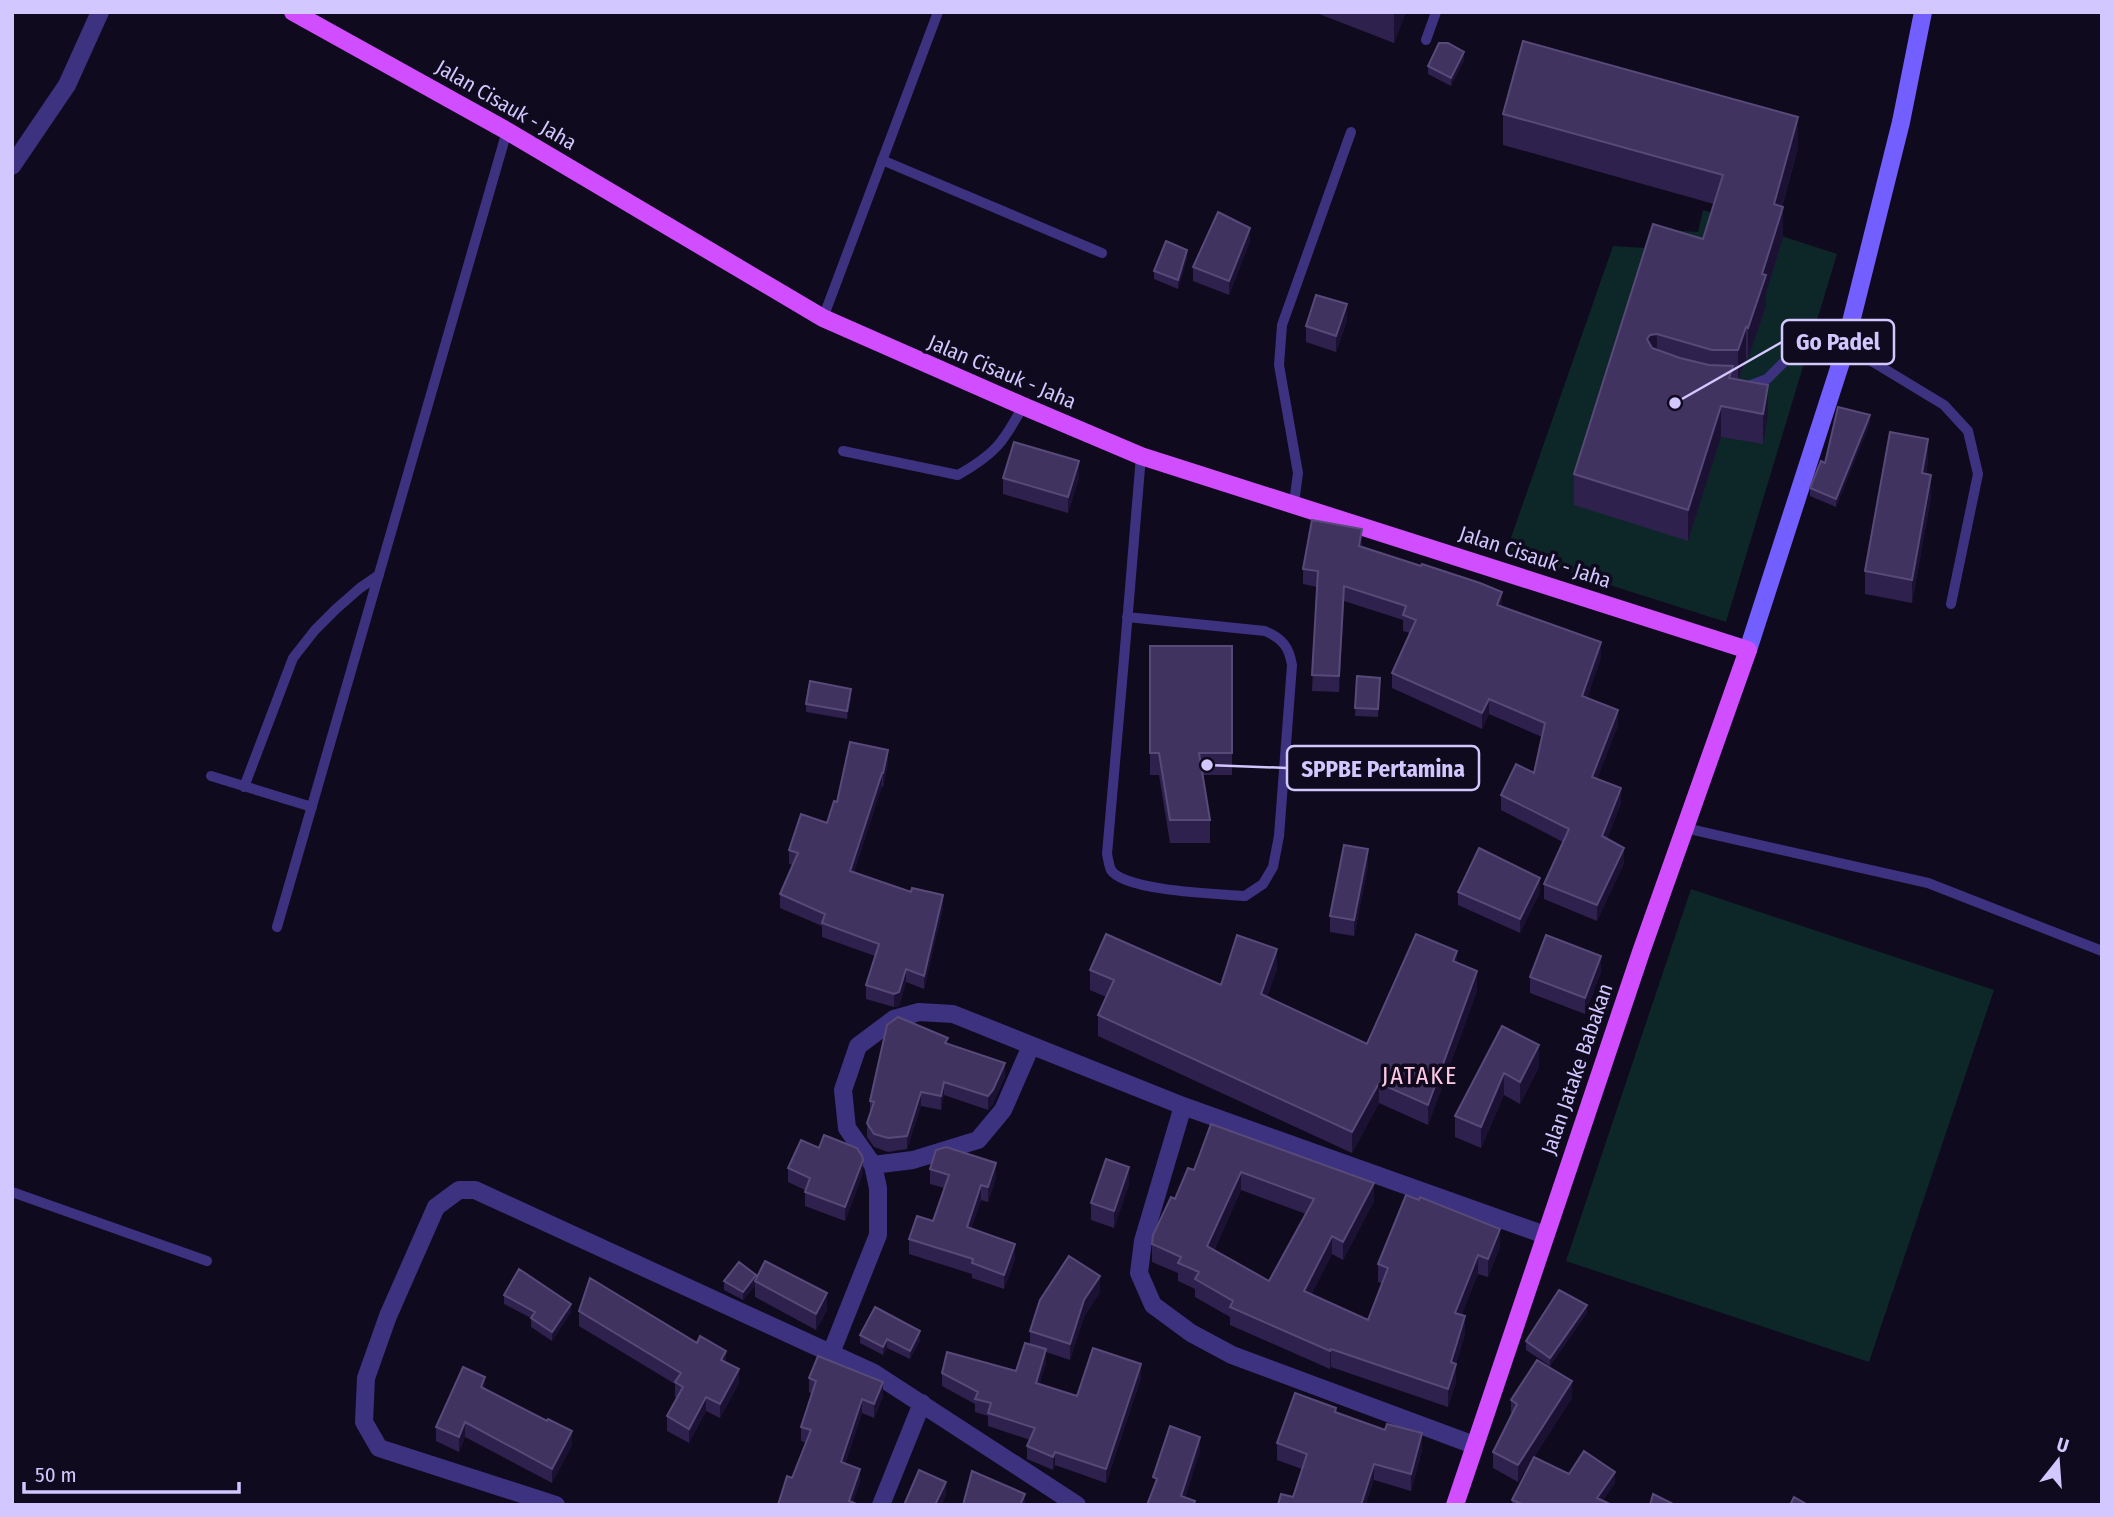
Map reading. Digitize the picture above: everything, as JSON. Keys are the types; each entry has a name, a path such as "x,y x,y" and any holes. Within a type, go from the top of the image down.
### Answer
{"main road":[{"name":"Jalan Cisauk - Jaha","path":"293,12 507,131 823,318 1023,406 1141,456 1748,650"},
{"path":"1748,650 1843,354 1901,122 1923,12"},
{"name":"Jalan Jatake Babakan","path":"1455,1505 1545,1235 1748,650"}],"street":[{"path":"12,166 67,85 100,12"},
{"path":"831,1353 878,1235 878,1188 873,1165 847,1128 842,1090 858,1046 894,1019 919,1012 953,1014 1183,1106 1545,1235"},
{"path":"873,1165 913,1160 978,1140 1003,1110 1031,1046"},
{"path":"1183,1106 1143,1241 1139,1273 1153,1305 1191,1333 1232,1355 1474,1444"},
{"path":"556,1505 379,1448 364,1422 366,1378 388,1316 436,1207 459,1190 475,1191 874,1373 1077,1505"},
{"path":"881,1505 922,1403"}],"lane":[{"path":"823,318 938,12"},
{"path":"1426,40 1436,12"},
{"path":"277,927 507,131"},
{"path":"1294,503 1298,473 1279,365 1282,325 1351,132"},
{"path":"883,160 1102,253"},
{"path":"1729,390 1742,389 1767,379 1794,352 1843,354 1944,405 1968,431 1978,474 1951,604"},
{"path":"843,451 958,475 985,460 1004,440 1023,406"},
{"path":"1127,617 1265,631 1285,643 1289,651 1292,666 1279,836 1273,867 1263,884 1245,896 1148,887 1119,877 1111,870 1107,854 1127,617 1141,456"},
{"path":"244,787 293,658 336,609 379,575"},
{"path":"211,776 312,807"},
{"path":"1685,828 1928,883 2102,951"},
{"path":"12,1192 207,1261"}],"green space":[{"path":"1703,210 1837,254 1726,622 1506,552 1613,246 1644,248 1650,229 1698,232"},
{"path":"1691,889 1994,990 1869,1362 1566,1261"}],"building":[{"path":"1523,41 1798,117 1774,204 1783,207 1762,274 1766,275 1738,350 1712,350 1657,334 1650,335 1647,339 1652,348 1680,358 1709,365 1733,366 1729,378 1768,385 1763,414 1721,406 1688,510 1574,474 1653,224 1703,239 1723,175 1503,114"},
{"path":"1439,43 1448,43 1464,52 1451,78 1428,66"},
{"path":"1218,212 1250,228 1229,281 1193,267"},
{"path":"1166,241 1187,250 1178,280 1154,271"},
{"path":"1316,295 1347,304 1336,336 1306,326"},
{"path":"1838,407 1870,415 1836,499 1810,488 1821,461 1825,463"},
{"path":"1890,432 1928,439 1922,473 1931,475 1912,580 1865,571"},
{"path":"1014,442 1079,461 1068,497 1003,478"},
{"path":"1312,520 1362,529 1359,546 1480,583 1502,592 1497,605 1601,642 1582,696 1618,710 1592,777 1621,788 1602,836 1624,848 1597,905 1544,884 1569,829 1501,795 1516,764 1534,773 1545,723 1489,699 1482,713 1392,673 1416,620 1403,615 1406,606 1344,586 1339,676 1312,675 1318,571 1303,569"},
{"path":"1150,646 1232,646 1232,753 1199,753 1210,820 1170,820 1159,753 1150,753"},
{"path":"1357,676 1380,678 1378,709 1355,708"},
{"path":"810,681 851,689 847,711 806,704"},
{"path":"850,742 888,750 883,773 850,871 911,892 912,888 943,895 924,976 906,969 899,992 894,994 866,985 879,944 822,923 825,914 780,894 798,853 789,850 801,814 827,823 834,801 837,802"},
{"path":"1344,845 1368,849 1354,920 1330,916"},
{"path":"1479,848 1540,878 1520,919 1458,892"},
{"path":"1106,934 1221,985 1237,935 1277,949 1261,994 1367,1044 1416,934 1457,951 1453,961 1477,971 1428,1105 1379,1083 1352,1132 1098,1015 1114,980 1090,970"},
{"path":"1546,935 1601,956 1585,998 1530,977"},
{"path":"898,1017 948,1038 945,1043 1005,1063 988,1096 944,1082 941,1096 921,1092 907,1136 888,1138 874,1134 867,1123 874,1102 870,1101 887,1025"},
{"path":"1502,1026 1539,1045 1520,1082 1504,1073 1481,1127 1455,1116"},
{"path":"1211,1124 1374,1183 1343,1242 1332,1236 1304,1291 1368,1320 1388,1268 1378,1264 1406,1195 1419,1200 1420,1197 1500,1229 1488,1259 1478,1255 1455,1313 1465,1316 1451,1362 1456,1364 1448,1389 1331,1349 1330,1351 1230,1307 1233,1301 1195,1279 1199,1272 1178,1263 1181,1257 1152,1244 1153,1235 1171,1197 1175,1199 1188,1168 1194,1170","holes":["1241,1172 1314,1199 1269,1281 1207,1246"]},
{"path":"824,1135 857,1148 862,1156 863,1160 845,1207 805,1192 810,1178 788,1168 801,1140 819,1148"},
{"path":"946,1147 996,1163 988,1187 981,1185 967,1227 1015,1244 1004,1275 972,1263 973,1259 909,1239 917,1216 933,1221 949,1175 930,1169 936,1150"},
{"path":"1106,1159 1129,1167 1114,1211 1091,1203"},
{"path":"1069,1256 1100,1276 1084,1300 1070,1344 1030,1331 1040,1300"},
{"path":"765,1261 827,1293 816,1314 755,1281"},
{"path":"739,1262 756,1275 743,1292 724,1281"},
{"path":"519,1269 571,1304 552,1332 531,1318 535,1312 504,1295"},
{"path":"590,1278 697,1343 700,1336 726,1351 721,1360 739,1369 720,1404 706,1397 689,1429 667,1416 683,1387 675,1382 681,1373 579,1311"},
{"path":"1559,1290 1587,1305 1550,1358 1526,1341"},
{"path":"875,1307 920,1331 910,1351 887,1339 883,1347 860,1335"},
{"path":"1025,1343 1046,1349 1036,1383 1077,1396 1093,1348 1141,1364 1106,1469 1055,1452 1053,1457 1027,1446 1035,1428 988,1413 991,1403 975,1399 978,1392 942,1373 947,1352 1016,1371"},
{"path":"818,1356 883,1382 874,1404 862,1399 841,1462 860,1469 849,1501 859,1505 778,1505 787,1476 792,1478 811,1430 801,1427 816,1381 809,1378"},
{"path":"1537,1360 1572,1381 1518,1465 1493,1452 1517,1404 1511,1400"},
{"path":"463,1367 485,1377 481,1387 572,1431 552,1469 465,1422 459,1437 436,1427"},
{"path":"1295,1393 1336,1408 1335,1412 1385,1430 1387,1424 1422,1433 1411,1474 1374,1464 1361,1505 1278,1505 1281,1494 1293,1497 1307,1454 1277,1443"},
{"path":"1170,1426 1200,1437 1181,1496 1195,1501 1193,1505 1147,1505 1157,1479 1153,1477"},
{"path":"1584,1451 1615,1472 1597,1498 1609,1505 1524,1505 1512,1500 1534,1457 1569,1474"},
{"path":"919,1470 946,1482 935,1505 904,1505"},
{"path":"972,1471 1025,1494 1020,1505 963,1505"},
{"path":"1653,1494 1675,1505 1650,1505"},
{"path":"1794,1497 1808,1505 1790,1505"}],"place":[{"name":"Go Padel","path":"1675,403"},
{"name":"SPPBE Pertamina","path":"1207,765"}],"district":[{"name":"JATAKE","path":"1420,1076"}]}
